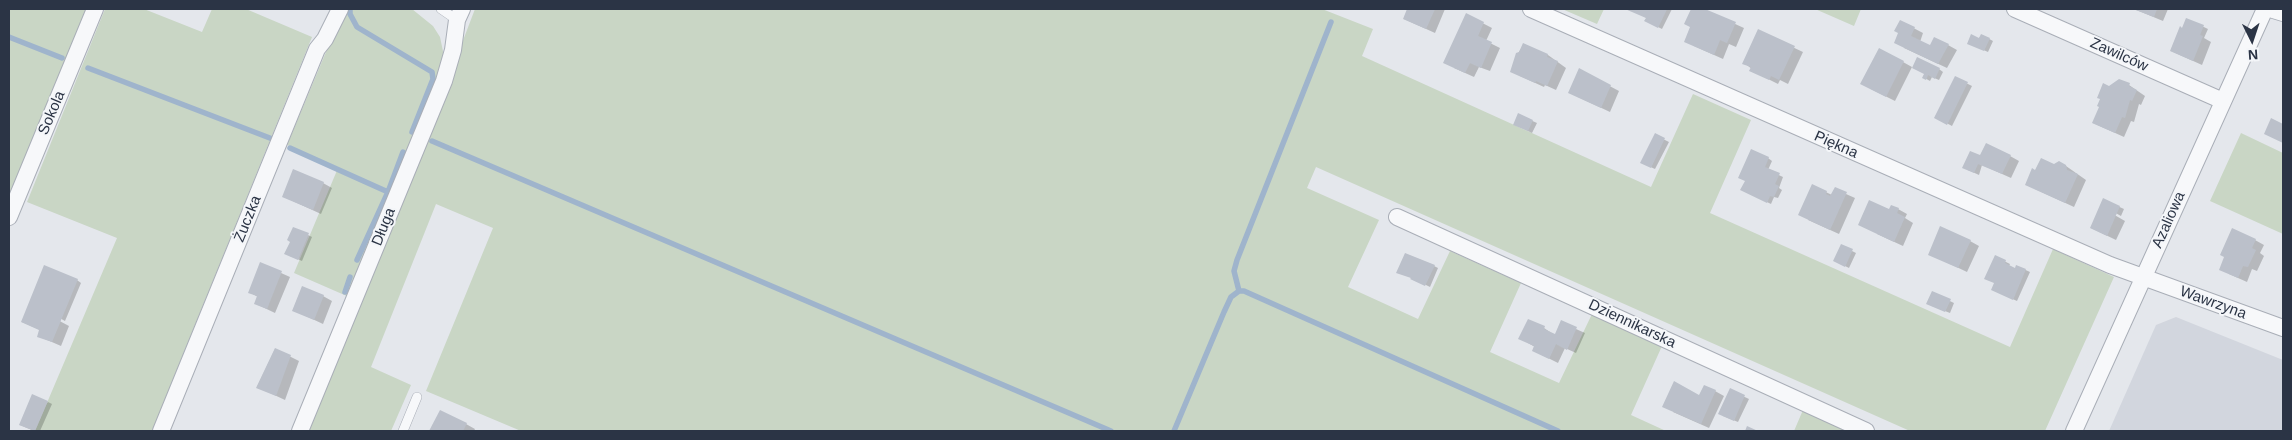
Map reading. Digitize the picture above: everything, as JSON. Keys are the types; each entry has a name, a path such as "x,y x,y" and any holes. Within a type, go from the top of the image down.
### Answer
{"street":[{"name":"Sokola","path":"9,217 95,9"},
{"name":"Żuczka","path":"161,431 317,49 325,39 340,9"},
{"name":"Piękna","path":"1531,9 1765,114 2143,278"},
{"name":"Zawilców","path":"2015,9 2223,101"},
{"name":"Azaliowa","path":"2074,431 2264,9"},
{"path":"2270,9 2283,13"},
{"name":"Długa","path":"300,431 444,81 453,50 459,14"},
{"name":"Dziennikarska","path":"1397,217 1866,431"},
{"name":"Wawrzyna","path":"2143,278 2283,328"}],"lane":[{"path":"441,9 459,14"},
{"path":"403,431 417,398"}],"shaded area":[{"path":"2176,317 2283,360 2283,431 2109,431 2156,325"}],"green space":[{"path":"9,9 90,9 9,204"},
{"path":"105,9 144,9 202,32 212,9 246,9 312,37 152,431 35,431 117,238 27,202"},
{"path":"344,9 412,9 433,26 440,37 444,56 442,75 349,297 294,273 338,168 287,145"},
{"path":"475,9 1322,9 1373,29 1362,56 1651,187 1693,94 1751,120 1710,213 2010,347 2053,249 2114,277 2045,431 1910,431 1316,167 1307,188 1379,220 1348,287 1418,319 1450,251 1521,283 1490,352 1559,383 1592,314 1662,346 1631,415 1666,431 521,431 426,391 493,228 436,204 371,367 411,385 391,431 308,431 406,190"},
{"path":"1562,9 1604,9 1597,24"},
{"path":"1815,9 1861,9 1854,26"},
{"path":"2241,133 2283,153 2283,234 2210,201"},
{"path":"1803,410 1850,431 1794,431"}],"building":[{"path":"1407,9 1435,9 1426,29 1403,19"},
{"path":"1625,9 1667,9 1658,28 1644,21 1646,18"},
{"path":"1691,9 1705,9 1736,22 1727,43 1720,40 1714,55 1684,42 1690,27 1684,24"},
{"path":"2133,9 2157,9 2154,17"},
{"path":"1466,13 1484,22 1478,36 1492,42 1481,68 1470,63 1465,73 1443,63"},
{"path":"2186,18 2204,25 2200,35 2203,36 2193,61 2170,51 2180,26 2182,28"},
{"path":"1900,20 1915,27 1911,36 1930,45 1934,37 1949,44 1938,64 1894,43 1898,33 1894,31"},
{"path":"1758,29 1795,46 1779,80 1771,76 1769,80 1749,71 1751,67 1742,64"},
{"path":"1971,34 1979,38 1981,34 1990,38 1984,51 1967,44"},
{"path":"1523,43 1548,54 1547,57 1558,61 1547,86 1510,72 1516,53 1519,52"},
{"path":"1879,48 1904,61 1886,97 1860,84"},
{"path":"1917,57 1940,68 1935,79 1928,75 1926,80 1922,78 1924,74 1912,68"},
{"path":"1579,68 1611,85 1601,108 1568,93"},
{"path":"1955,76 1968,82 1947,125 1934,118"},
{"path":"2119,79 2130,83 2129,86 2137,90 2132,101 2130,100 2125,118 2122,117 2115,133 2092,123 2099,107 2097,106 2100,99 2097,98 2103,83 2109,86"},
{"path":"1518,113 1533,120 1528,131 1513,125"},
{"path":"2271,118 2283,124 2283,143 2264,134"},
{"path":"1655,133 1665,138 1651,168 1640,163"},
{"path":"1986,143 2011,155 2002,174 1978,164 1974,173 1962,168 1970,151 1980,155"},
{"path":"1751,149 1769,157 1765,167 1780,173 1775,184 1779,186 1774,197 1770,196 1767,203 1740,190 1745,181 1738,178"},
{"path":"2041,158 2054,164 2059,161 2066,165 2067,170 2078,174 2065,203 2025,185 2032,168 2035,170"},
{"path":"293,169 324,182 313,210 282,197"},
{"path":"1812,184 1827,191 1826,194 1830,196 1835,187 1847,192 1830,230 1798,215"},
{"path":"2103,198 2120,206 2107,236 2090,228"},
{"path":"1869,200 1889,209 1891,205 1899,208 1897,213 1905,217 1894,242 1858,225"},
{"path":"1940,226 1971,240 1958,268 1928,255"},
{"path":"293,227 309,233 298,260 284,254 290,242 287,240"},
{"path":"2232,228 2256,239 2252,248 2256,250 2248,267 2243,266 2238,278 2219,270 2224,257 2220,255"},
{"path":"1841,244 1853,249 1845,267 1833,261"},
{"path":"1405,253 1435,265 1425,286 1411,278 1396,273"},
{"path":"1995,255 2006,260 2005,263 2015,268 2016,265 2026,269 2013,300 1991,290 1994,283 1984,279"},
{"path":"260,262 282,271 267,309 254,304 257,296 248,293"},
{"path":"44,265 78,279 52,342 37,337 39,330 21,322"},
{"path":"302,286 324,295 314,320 292,311"},
{"path":"1932,291 1951,299 1945,312 1926,304"},
{"path":"1528,319 1545,326 1544,329 1555,334 1561,320 1577,327 1567,350 1556,344 1549,359 1532,351 1534,346 1518,339"},
{"path":"275,348 291,355 276,396 256,388"},
{"path":"1674,381 1699,395 1704,385 1716,390 1701,424 1662,407"},
{"path":"1730,388 1745,395 1734,421 1718,414"},
{"path":"32,394 48,401 35,431 19,425"},
{"path":"440,410 467,423 463,431 429,431"},
{"path":"1747,426 1758,431 1745,431"}],"waterway":[{"path":"350,9 350,14 357,27 432,72 433,79 412,132"},
{"path":"1239,291 1234,271 1237,260 1331,22"},
{"path":"9,37 62,58"},
{"path":"88,68 275,140"},
{"path":"432,141 1111,431"},
{"path":"290,148 388,192"},
{"path":"357,260 388,192 403,152"},
{"path":"345,292 350,277"},
{"path":"1174,431 1224,312 1231,297 1239,291 1244,291 1558,431"}]}
